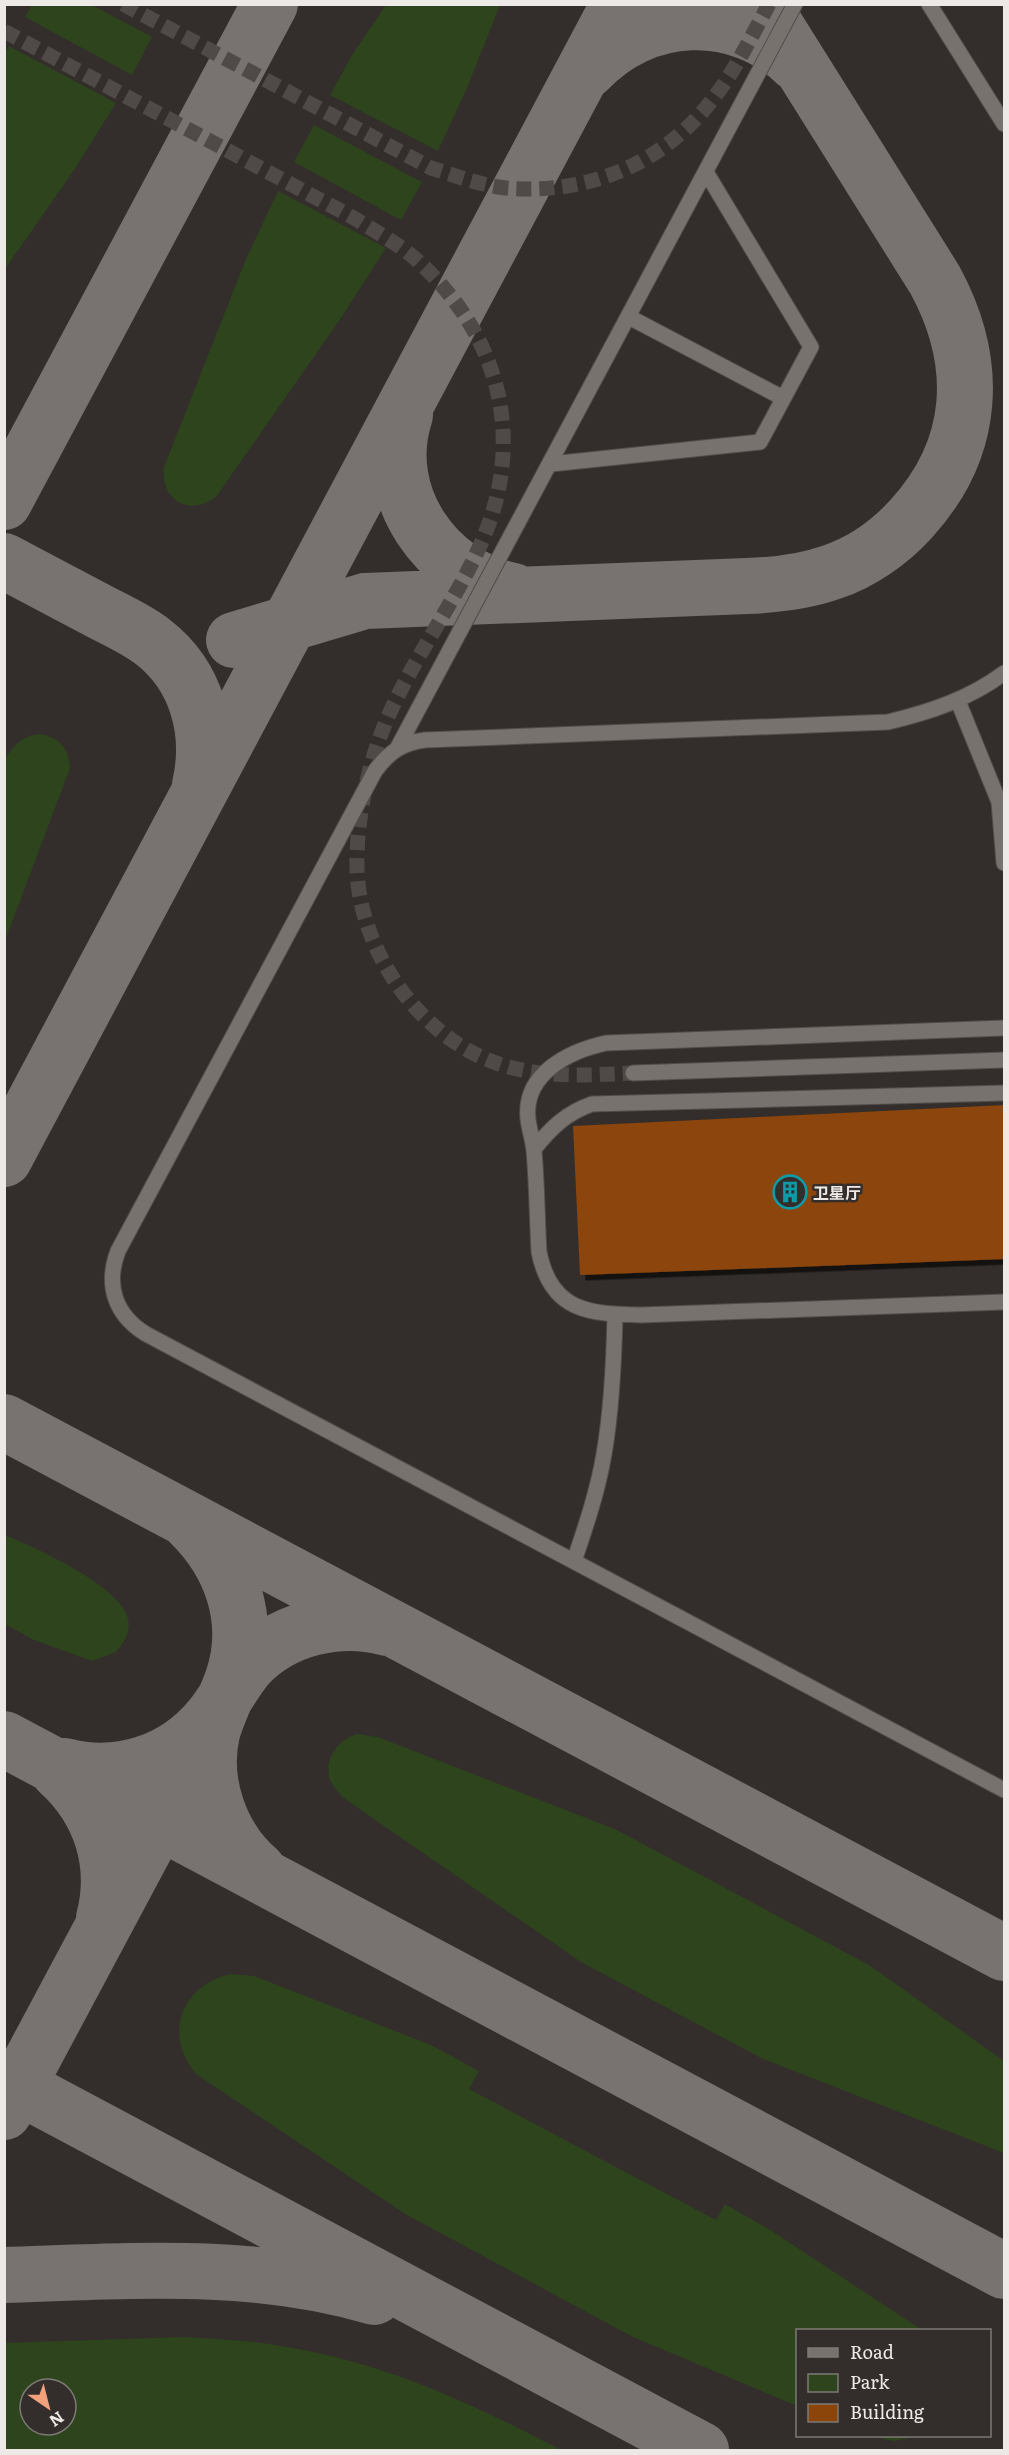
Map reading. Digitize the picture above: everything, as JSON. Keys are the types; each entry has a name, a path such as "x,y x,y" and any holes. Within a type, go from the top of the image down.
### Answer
{"lane":[{"path":"399,747 795,4"},
{"path":"929,4 1005,124"},
{"path":"551,464 760,442 811,347 706,172"},
{"path":"629,317 783,398"},
{"path":"1005,673 958,701 923,714 888,722 425,740 399,747 388,754 375,771 118,1251 113,1264 112,1290 123,1314 134,1326 146,1334 1005,1790"},
{"path":"958,701 999,802 1005,863"},
{"path":"1005,1028 606,1042 587,1047 561,1059 540,1077 532,1094 527,1117 534,1149 539,1252 542,1268 549,1281 569,1304 583,1310 615,1315 1005,1302"},
{"path":"633,1073 1005,1060"},
{"path":"534,1149 560,1120 575,1110 592,1104 1005,1093"},
{"path":"574,1561 604,1455 613,1377 615,1315"}],"green space":[{"path":"32,4 92,5 152,37 132,75 25,17"},
{"path":"386,5 500,5 467,88 438,151 330,95 352,55"},
{"path":"9,46 116,103 74,170 5,269 4,55"},
{"path":"314,125 422,182 401,220 294,162"},
{"path":"278,191 386,248 343,315 216,497 206,503 187,505 178,502 167,488 164,467 246,259"},
{"path":"40,734 53,738 62,745 68,755 70,768 5,941 5,759 19,742"},
{"path":"4,1535 75,1569 110,1594 122,1607 129,1624 126,1636 116,1652 92,1661 34,1640 5,1624"},
{"path":"357,1734 378,1737 617,1830 869,1965 1004,2061 1004,2153 761,2058 581,1962 343,1797 330,1780 329,1765 339,1745"},
{"path":"230,1974 254,1976 431,2045 479,2071 469,2089 716,2220 725,2204 772,2231 920,2329 796,2329 796,2406 633,2337 407,2215 196,2074 186,2059 180,2043 179,2028 182,2014 189,2000 199,1989 213,1980"},
{"path":"184,2337 275,2345 352,2361 388,2372 457,2399 561,2450 5,2450 5,2343"},
{"path":"874,2437 914,2437 894,2441"}],"building":[{"name":"卫星厅","path":"1005,1105 1005,1259 580,1275 573,1126"}],"taxiway":[{"path":"4,502 270,4"},
{"path":"4,1159 619,4"},
{"path":"234,640 365,601 758,586 800,581 843,568 865,557 894,536 911,519 933,492 948,463 959,434 964,404 964,373 959,342 950,311 935,280 762,4"},
{"path":"588,70 611,50 636,35 663,26 690,22 719,24 746,31 772,44 796,63"},
{"path":"405,415 399,445 400,474 407,501 420,527 438,549 460,568 485,582 513,591"},
{"path":"4,561 131,628 153,642 168,656 181,671 198,706 204,745 200,785"},
{"path":"4,1422 1004,1953"},
{"path":"190,1523 217,1556 227,1575 239,1615 238,1657 233,1678 212,1733 209,1770 212,1789 224,1825 233,1842 258,1870"},
{"path":"64,1766 105,1771 125,1769 145,1764 181,1746 211,1718 248,1665 262,1652 295,1634 331,1624 369,1624 387,1628"},
{"path":"4,2112 225,1698"},
{"path":"4,1739 1004,2271"},
{"path":"59,1772 86,1803 103,1839 109,1878 104,1918"},
{"path":"4,2079 701,2450"},
{"path":"4,2275 144,2271 236,2273 283,2278 374,2297"}],"tunnel":[{"path":"123,4 431,168 496,187 537,189 596,180 624,170 650,156 674,139 696,119 724,84 769,4"},
{"path":"4,31 354,218 388,239 420,263 448,293 471,325 487,359 498,395 503,432 502,470 494,509 479,548 408,675 374,755 365,790 357,847 361,902 380,956 395,981 433,1026 456,1043 482,1057 509,1067 540,1073 571,1075 633,1073"}],"place":[{"name":"卫星厅","path":"790,1192"}]}
